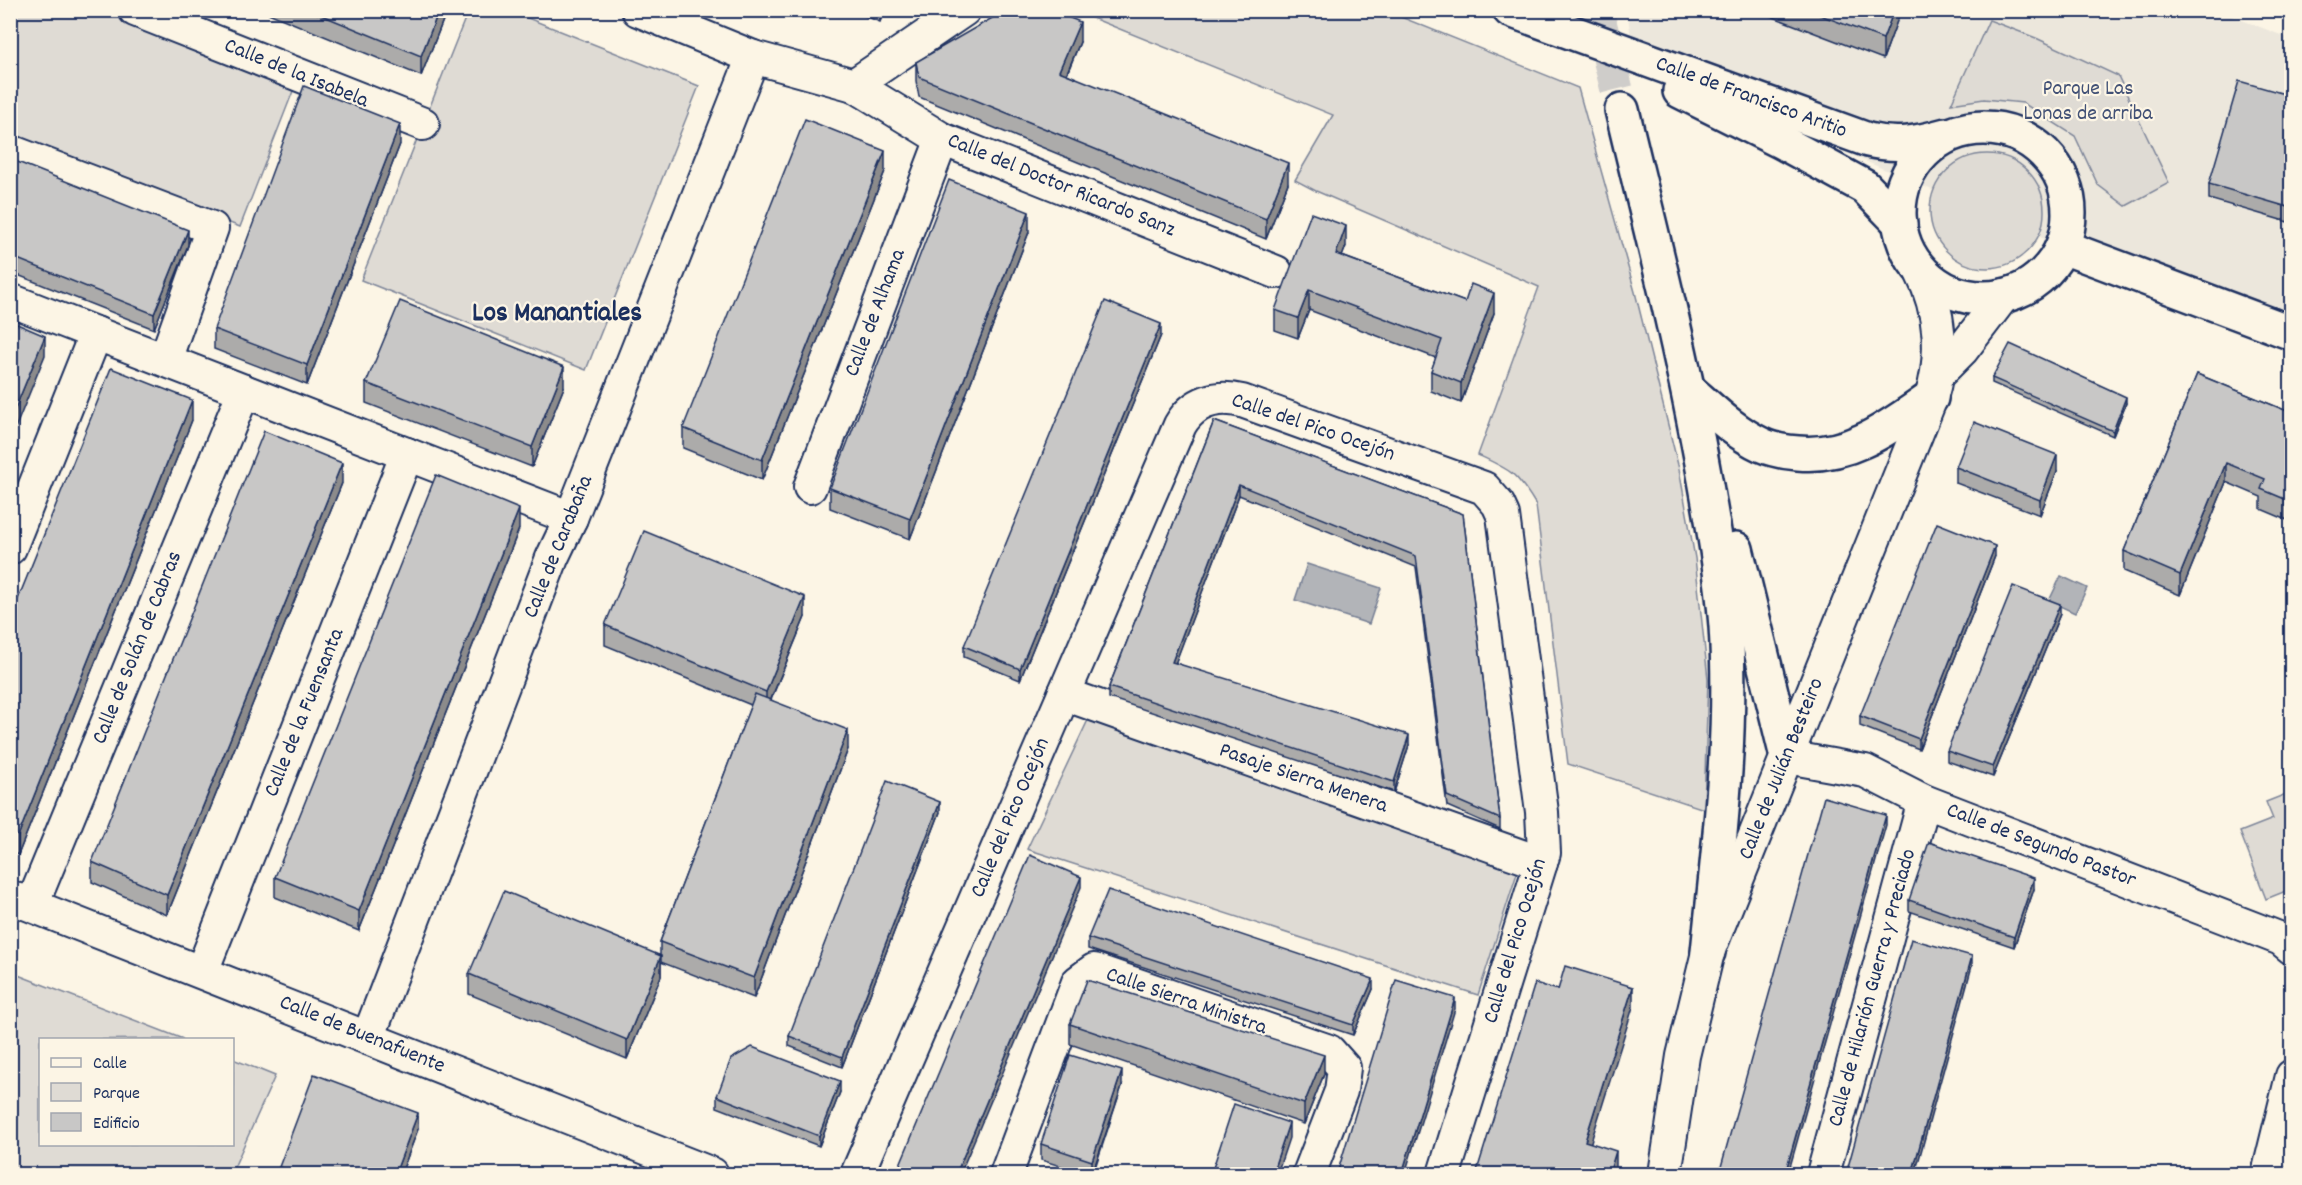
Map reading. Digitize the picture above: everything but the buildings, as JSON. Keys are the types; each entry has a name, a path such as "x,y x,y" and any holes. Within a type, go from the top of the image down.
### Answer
{"main road":[{"name":"Calle de Francisco Aritio","path":"1510,10 1551,27 1868,141 1887,145 1914,143 1954,133"},
{"name":"Calle de Francisco Aritio","path":"1551,27 1833,168 1865,187 1900,223"},
{"path":"1622,111 1688,389 1715,536 1723,596 1727,648 1725,775 1708,952"},
{"path":"1986,127 2019,134 2046,153 2064,181 2070,214 2063,247 2046,272 2021,290 1986,299 1966,298 1942,288 1921,272 1906,247 1900,223 1900,195 1911,169 1929,147 1954,133 1986,127"},
{"path":"2063,247 2292,333"},
{"path":"1688,389 1723,420 1762,445 1786,452 1809,454 1832,452 1854,446 1885,429 1934,386"},
{"path":"1688,389 1713,453 1787,757"}],"street":[{"name":"Calle de la Isabela","path":"135,10 423,124"},
{"path":"638,10 753,57"},
{"path":"854,85 964,10"},
{"name":"Calle del Doctor Ricardo Sanz","path":"753,57 854,85 942,139 1276,272"},
{"name":"Calle de Carabaña","path":"368,1038 548,569 571,518 753,57"},
{"name":"Calle de Alhama","path":"810,488 942,139"},
{"path":"10,151 212,228 165,360"},
{"name":"Calle de Julián Besteiro","path":"1921,272 1931,292 1937,313 1934,386"},
{"name":"Calle de Julián Besteiro","path":"1665,1174 1683,1056 1708,952 1934,386 2004,295"},
{"path":"10,300 571,518"},
{"path":"10,548 96,333"},
{"name":"Calle de Solán de Cabras","path":"21,901 244,391"},
{"name":"Calle del Pico Ocejón","path":"857,1174 1184,417 1197,405 1219,397 1242,401 1484,488 1498,504 1505,526 1545,843 1541,863 1444,1174"},
{"name":"Calle de la Fuensanta","path":"202,971 407,454"},
{"name":"Pasaje Sierra Menera","path":"1064,694 1541,863"},
{"name":"Calle de Segundo Pastor","path":"1787,757 1865,771 1924,801 2281,939 2292,948"},
{"name":"Calle de Hilarión Guerra y Preciado","path":"1823,1174 1924,801"},
{"name":"Calle de Buenafuente","path":"21,901 712,1174"},
{"name":"Calle Sierra Ministra","path":"1006,1174 1078,982 1094,970 1329,1051 1344,1068 1341,1091 1309,1174"},
{"path":"2268,1174 2292,1076"}],"shaded area":[{"path":"2216,10 2291,39 2291,332 2063,247 1635,61 1627,11"},
{"path":"1307,564 1381,588 1369,624 1295,600"},
{"path":"2061,576 2087,588 2075,613 2049,601"}],"green space":[{"path":"10,11 103,11 295,86 240,227 11,137"},
{"path":"468,11 510,11 699,86 586,370 361,280"},
{"path":"1075,11 1386,11 1578,88 1635,292 1679,469 1695,558 1708,679 1704,809 1568,764 1536,505 1518,479 1499,465 1478,455 1539,287 1295,180 1333,115"},
{"name":"Parque Las Lonas de arriba","path":"1989,20 2036,38 2118,76 2169,183 2126,206 2098,185 2075,136 2023,103 1984,99 1951,104"},
{"path":"1987,154 2009,158 2027,171 2040,189 2044,211 2040,233 2027,251 2009,264 1987,268 1965,264 1947,251 1934,233 1930,211 1934,189 1947,171 1965,158"},
{"path":"1089,718 1519,867 1478,995 1027,849"},
{"path":"2291,792 2291,889 2266,899 2240,832 2273,819 2266,802"},
{"path":"18,975 180,1038 39,1038 39,1146 234,1146 234,1059 275,1076 231,1174 11,1174 10,994"}],"tunnel":[{"path":"1597,10 1622,110"}],"district":[{"name":"Los Manantiales","path":"557,315"}]}
